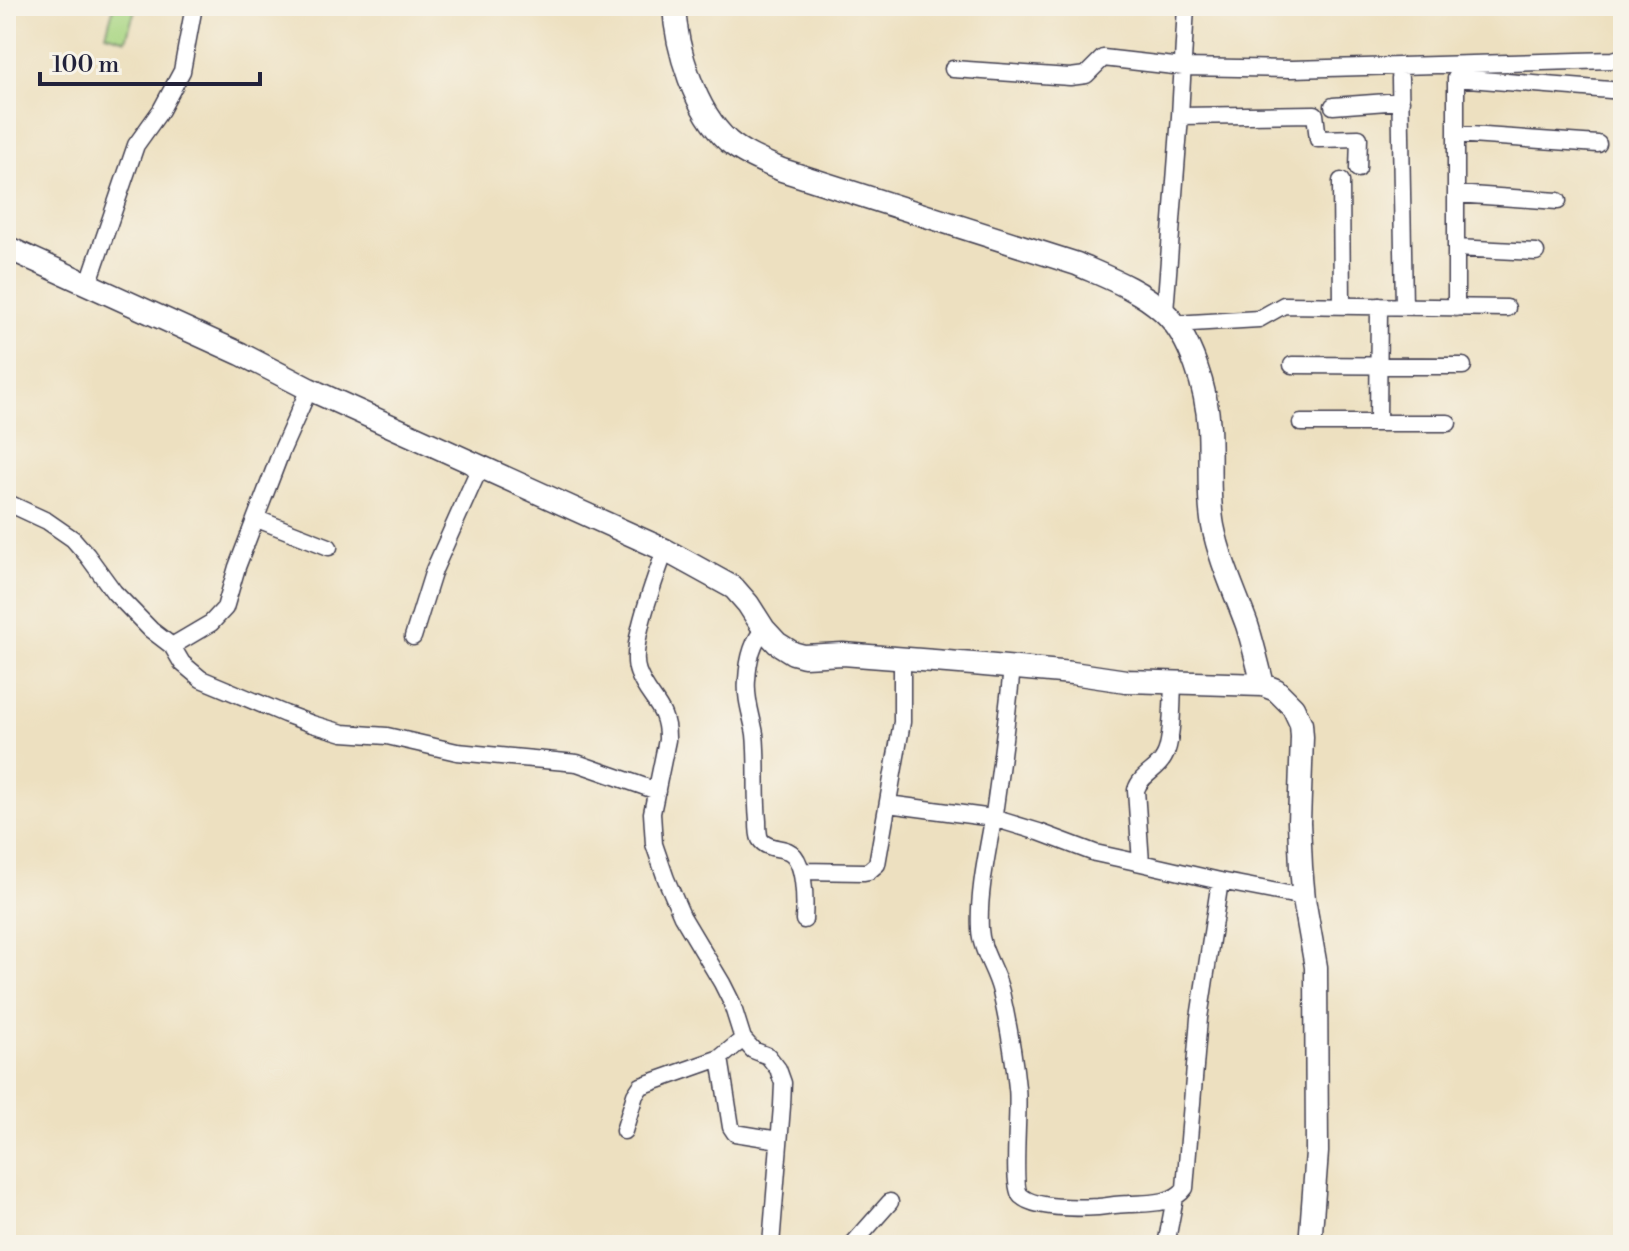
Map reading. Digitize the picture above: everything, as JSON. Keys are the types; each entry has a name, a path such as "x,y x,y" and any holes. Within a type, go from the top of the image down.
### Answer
{"street":[{"path":"88,285 136,145 161,110 182,71 194,6"},
{"path":"674,6 679,46 701,103 728,140 748,154 782,170 1077,264 1111,279 1170,318 1201,377 1207,401 1213,528 1248,627 1263,685"},
{"path":"1170,318 1186,6"},
{"path":"953,69 1079,77 1103,58 1183,67 1308,68 1613,60 1623,57"},
{"path":"1400,78 1404,307"},
{"path":"1456,308 1456,78 1623,91"},
{"path":"1333,106 1401,101"},
{"path":"1180,116 1315,114 1318,139 1359,138 1358,169"},
{"path":"1456,134 1598,144"},
{"path":"1341,181 1342,306"},
{"path":"1456,194 1558,201"},
{"path":"6,247 241,354 309,389 665,550 734,588 764,629 785,649 804,656 843,654 1072,673 1126,681 1263,685 1276,690 1293,707 1301,724 1302,737 1299,822 1304,897 1316,967 1317,1152 1310,1245"},
{"path":"1456,248 1536,252"},
{"path":"1170,318 1259,319 1284,305 1507,308"},
{"path":"1378,423 1379,306"},
{"path":"1292,365 1463,366"},
{"path":"172,646 211,623 225,608 237,567 281,452 309,389"},
{"path":"1301,423 1448,423"},
{"path":"413,637 434,570 480,467"},
{"path":"6,502 47,521 73,539 114,592 151,630 172,646 182,663 201,679 285,714 343,733 387,736 457,752 577,763 657,791"},
{"path":"257,519 329,547"},
{"path":"665,550 636,644 636,667 663,711 667,729 652,813 652,834 682,916 731,1001 743,1039 749,1047 768,1056 781,1075 771,1245"},
{"path":"764,629 756,637 746,681 754,733 759,831 761,840 767,845 788,851 796,857 801,871 804,920"},
{"path":"801,871 864,872 877,864 902,722 902,659"},
{"path":"1012,668 980,927 982,946 1001,989 1018,1090 1016,1180 1018,1194 1023,1198 1045,1205 1076,1208 1152,1203 1175,1198 1185,1188 1199,1018 1220,881"},
{"path":"1141,863 1136,790 1140,780 1160,763 1168,749 1173,682"},
{"path":"888,804 993,818 1095,853 1304,897"},
{"path":"624,1131 635,1095 641,1086 720,1058 743,1039"},
{"path":"720,1058 731,1127 735,1133 779,1140"},
{"path":"1166,1245 1175,1198"},
{"path":"852,1245 890,1202"}],"green space":[{"path":"114,6 136,6 126,40 106,34"}]}
